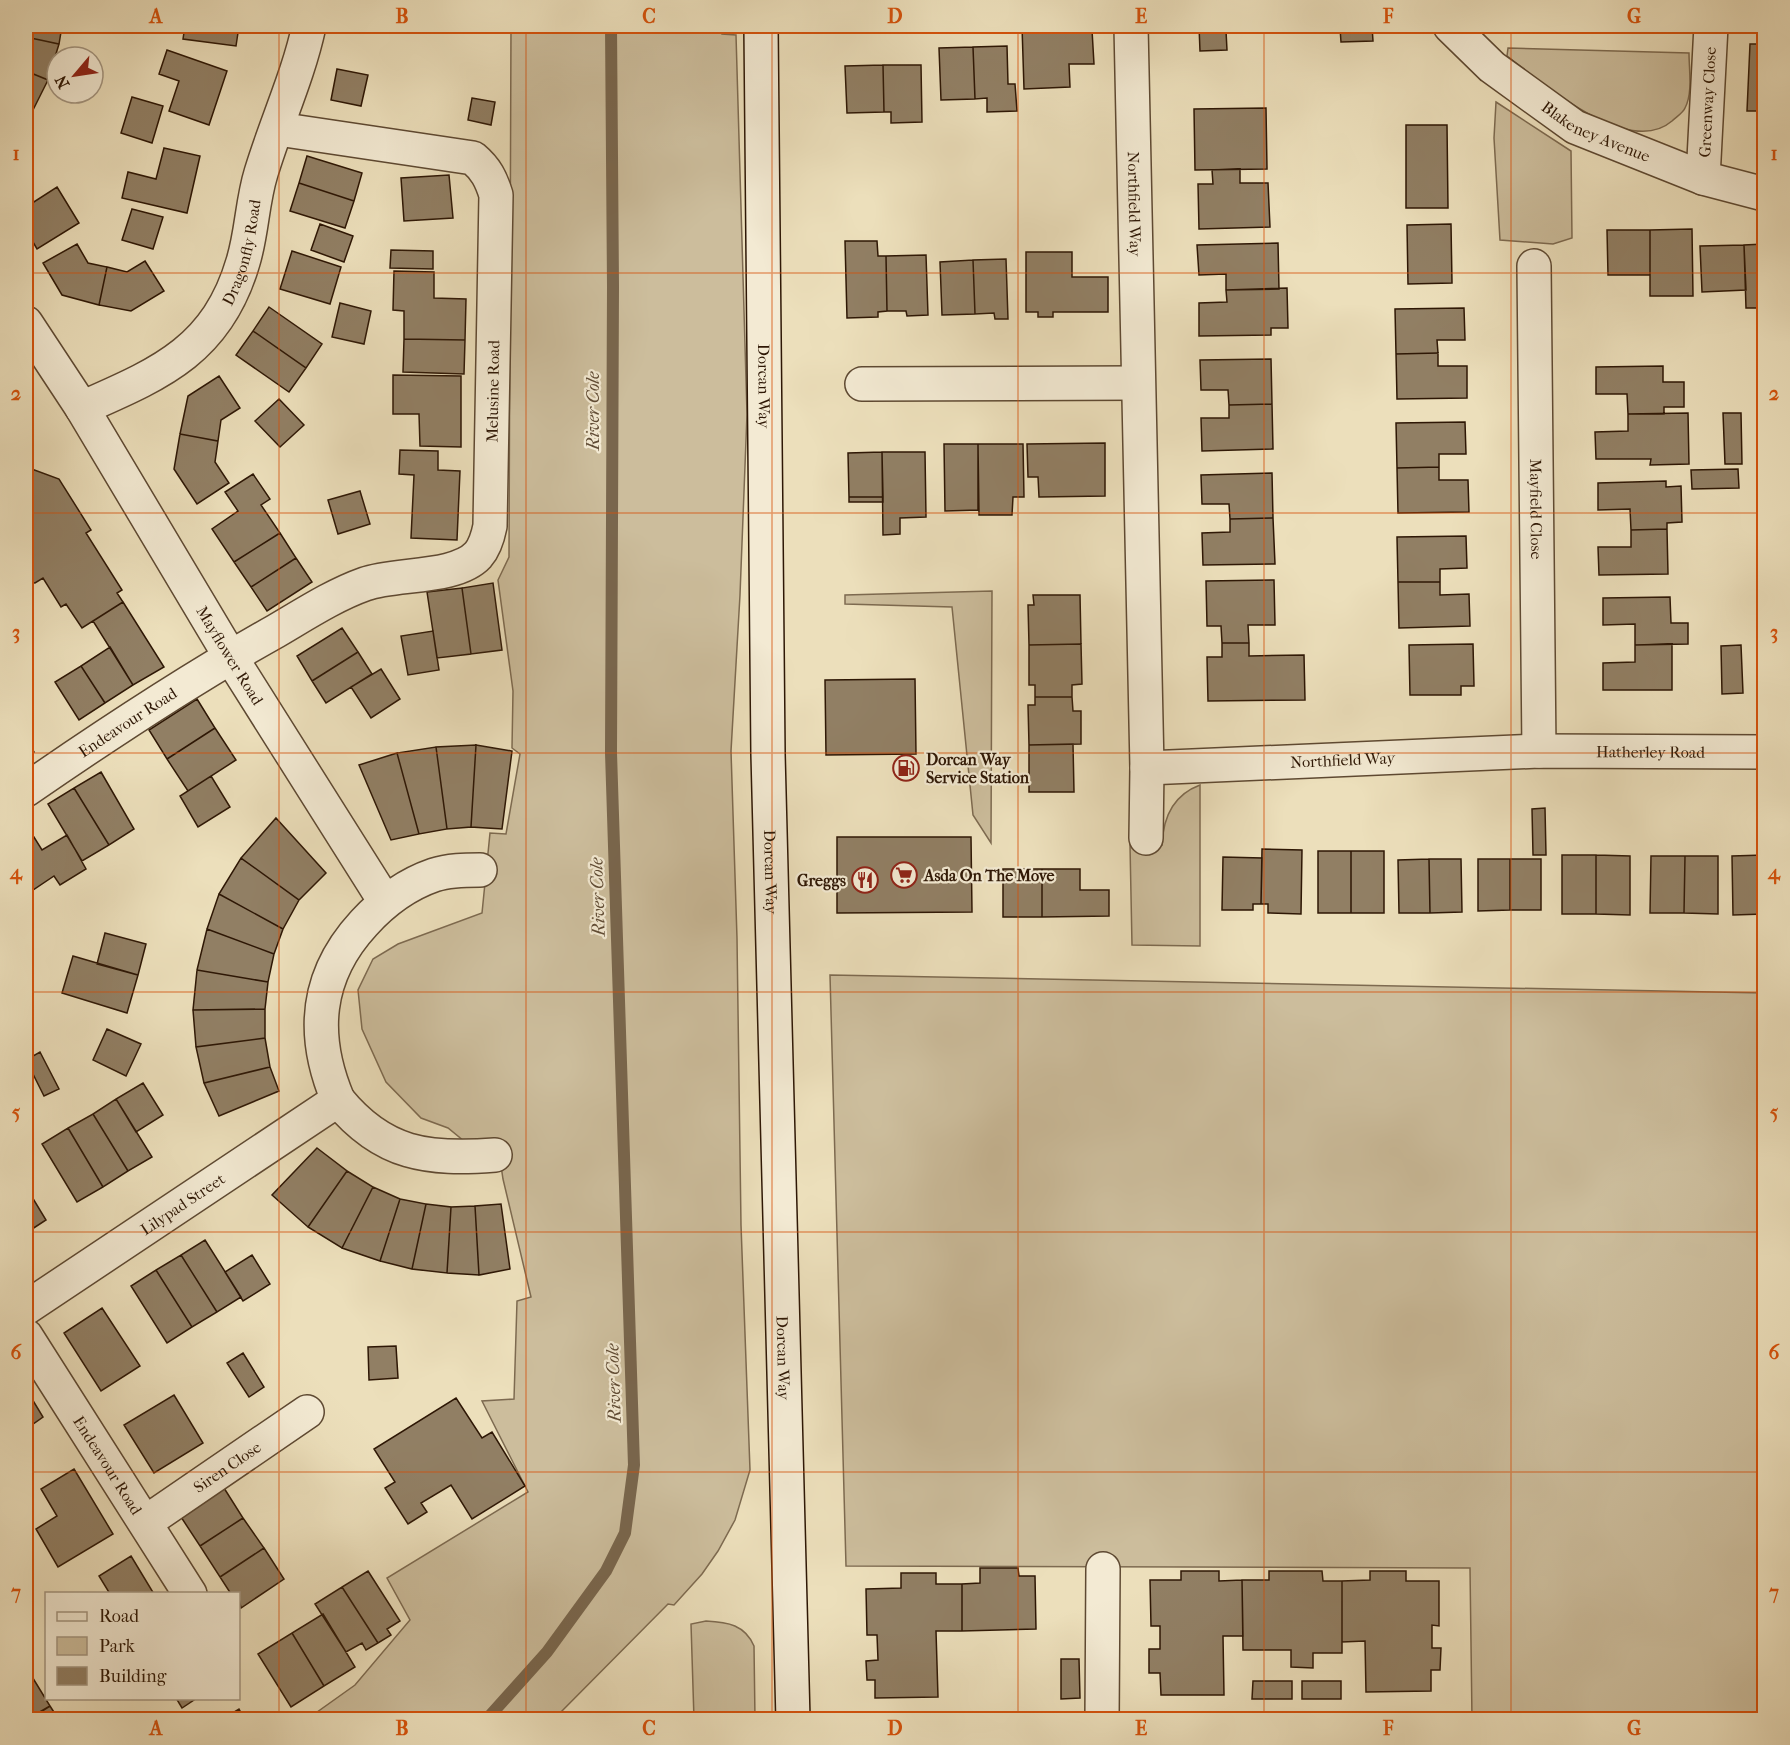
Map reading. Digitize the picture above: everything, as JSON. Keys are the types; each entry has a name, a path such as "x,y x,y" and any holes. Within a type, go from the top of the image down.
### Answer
{"street":[{"name":"Dragonfly Road","path":"81,408 152,377 211,330 225,308 244,261 261,171 293,86 309,26"},
{"name":"Dorcan Way","path":"761,26 768,754 793,1719"},
{"name":"Northfield Way","path":"1131,26 1147,768 1146,837"},
{"name":"Blakeney Avenue","path":"1450,26 1492,67 1575,127 1703,178 1764,194"},
{"name":"Greenway Close","path":"1703,178 1711,26"},
{"name":"Melusine Road","path":"230,656 364,584 466,564 477,557 483,549 490,526 496,195 492,179 484,166 473,158 278,129"},
{"name":"Mayfield Close","path":"1534,266 1539,751"},
{"name":"Mayflower Road","path":"26,323 81,408 230,656 384,900"},
{"path":"862,384 1137,383"},
{"name":"Endeavour Road","path":"26,789 230,656"},
{"name":"Northfield Way","path":"1147,768 1539,751"},
{"name":"Hatherley Road","path":"1539,751 1764,752"},
{"path":"480,870 435,875 384,900 339,955 326,989 321,1018 323,1057 338,1100 354,1120 370,1133 411,1152 445,1158 495,1155"},
{"name":"Lilypad Street","path":"26,1308 338,1100"},
{"name":"Endeavour Road","path":"26,1336 189,1592"},
{"name":"Siren Close","path":"146,1522 307,1412"},
{"path":"1102,1569 1102,1719"}],"green space":[{"path":"511,26 722,26 722,34 736,35 747,414 731,751 737,938 741,1225 750,1470 735,1520 702,1574 674,1605 668,1604 554,1719 306,1720 355,1685 410,1620 387,1578 528,1492 482,1401 514,1399 517,1301 531,1297 503,1179 497,1139 464,1141 448,1128 421,1118 386,1082 362,1029 358,990 373,959 398,944 482,913 490,833 506,834 520,754 512,748 513,691 498,580 509,557"},
{"path":"1508,48 1689,53 1690,88 1687,102 1683,112 1672,121 1654,130 1633,131 1586,113 1563,98 1507,56"},
{"path":"1496,102 1571,151 1572,238 1553,244 1500,240 1494,138"},
{"path":"992,591 991,843 973,815 952,607 845,604 845,595"},
{"path":"1200,785 1200,946 1132,945 1130,845 1162,845 1167,816 1171,808 1183,795"},
{"path":"830,975 1764,993 1764,1719 1472,1719 1470,1568 846,1566"},
{"path":"706,1621 722,1622 741,1629 754,1646 755,1719 694,1719 691,1624"}],"building":[{"path":"26,26 62,26 59,44 26,37"},
{"path":"185,26 239,26 236,46 183,39"},
{"path":"443,26 476,26 475,31"},
{"path":"1022,26 1065,26 1066,30 1092,30 1094,64 1069,64 1070,87 1024,89"},
{"path":"1199,26 1233,26 1233,30 1226,31 1227,50 1200,51"},
{"path":"1233,26 1267,26 1267,29 1233,30"},
{"path":"1284,26 1316,26 1316,29 1284,30"},
{"path":"1316,26 1372,26 1373,41 1341,42 1340,28 1316,29"},
{"path":"26,37 59,44 45,45 45,79 26,71"},
{"path":"1750,44 1764,44 1764,111 1747,111"},
{"path":"1007,46 1008,84 1015,84 1017,111 987,112 987,98 975,99 973,47"},
{"path":"973,47 975,99 941,100 939,48"},
{"path":"167,50 227,71 209,125 169,111 179,81 159,74"},
{"path":"883,65 921,65 922,122 891,123 891,112 884,112"},
{"path":"883,65 884,112 847,113 845,66"},
{"path":"337,69 368,75 361,106 331,100"},
{"path":"26,71 45,79 45,86 32,112 26,108"},
{"path":"132,97 163,106 152,143 121,133"},
{"path":"472,98 495,102 491,125 468,120"},
{"path":"1266,108 1267,169 1195,170 1194,109"},
{"path":"1406,125 1447,125 1448,208 1406,208"},
{"path":"164,148 200,156 187,213 122,198 128,172 156,179"},
{"path":"307,156 362,173 354,201 299,183"},
{"path":"1240,169 1240,183 1268,183 1270,227 1199,229 1198,184 1213,184 1212,170"},
{"path":"449,175 453,218 404,221 401,178"},
{"path":"299,183 354,201 345,228 290,211"},
{"path":"57,187 79,223 37,249 26,230 26,207"},
{"path":"132,209 163,217 153,249 122,240"},
{"path":"320,224 353,236 344,262 311,250"},
{"path":"1451,224 1452,283 1408,284 1407,225"},
{"path":"1692,229 1693,296 1650,296 1650,230"},
{"path":"1607,230 1650,230 1650,275 1608,275"},
{"path":"845,241 877,241 878,256 886,256 887,311 878,312 878,317 847,318"},
{"path":"1278,243 1279,289 1226,290 1226,274 1199,275 1197,245"},
{"path":"77,244 88,263 107,267 99,305 62,295 43,263"},
{"path":"1764,244 1764,308 1746,308 1744,245"},
{"path":"1744,245 1746,290 1702,292 1700,246"},
{"path":"391,250 433,251 433,269 390,268"},
{"path":"292,251 341,267 330,304 280,289"},
{"path":"1026,252 1072,252 1072,277 1108,277 1108,312 1053,312 1053,317 1038,317 1038,312 1026,312"},
{"path":"926,255 928,315 907,316 906,311 887,311 886,256"},
{"path":"1006,259 1008,319 995,319 994,313 975,314 973,260"},
{"path":"973,260 975,314 942,315 940,262"},
{"path":"145,261 164,291 131,311 99,305 107,267 127,272"},
{"path":"394,271 434,272 434,298 466,299 465,340 404,339 404,311 393,310"},
{"path":"1287,288 1288,328 1271,328 1271,335 1199,336 1199,303 1227,302 1226,290"},
{"path":"340,303 371,311 364,344 332,337"},
{"path":"269,307 322,344 306,368 253,331"},
{"path":"1464,308 1465,340 1437,340 1438,353 1396,354 1395,309"},
{"path":"253,331 306,368 289,392 236,355"},
{"path":"404,339 465,340 464,374 403,372"},
{"path":"1438,353 1438,366 1467,366 1467,398 1397,399 1396,354"},
{"path":"1271,359 1272,404 1229,405 1228,390 1201,390 1200,360"},
{"path":"1663,366 1663,382 1684,382 1684,407 1664,407 1664,414 1628,414 1627,394 1596,394 1596,367"},
{"path":"393,375 461,376 461,447 420,446 419,414 393,414"},
{"path":"219,376 240,408 221,420 218,441 180,434 188,396"},
{"path":"279,399 304,425 280,447 255,421"},
{"path":"1272,404 1273,449 1202,451 1201,418 1229,418 1229,405"},
{"path":"1688,413 1689,464 1650,465 1651,459 1596,459 1595,432 1628,431 1628,414"},
{"path":"1723,413 1741,413 1742,464 1725,464"},
{"path":"1465,422 1466,454 1439,454 1439,467 1397,468 1396,423"},
{"path":"180,434 218,441 215,462 229,483 197,504 174,469"},
{"path":"1105,443 1105,496 1039,497 1038,477 1028,477 1027,444"},
{"path":"944,444 978,444 978,510 945,511"},
{"path":"978,444 1023,444 1024,497 1013,497 1012,515 979,515"},
{"path":"400,450 438,451 438,470 460,471 457,540 411,538 414,475 399,474"},
{"path":"882,452 925,452 926,517 900,518 900,534 883,535"},
{"path":"882,452 883,497 849,497 848,453"},
{"path":"1439,467 1439,480 1468,480 1469,512 1398,513 1397,468"},
{"path":"29,468 59,479 91,530 86,533 122,590 117,593 123,602 82,628 66,604 61,607 43,578 35,583 26,582 26,470"},
{"path":"1738,469 1739,488 1692,489 1691,470"},
{"path":"1272,473 1273,518 1230,519 1229,504 1202,504 1201,475"},
{"path":"253,474 270,499 261,505 280,533 234,562 212,529 238,511 225,492"},
{"path":"1666,481 1666,487 1681,486 1682,522 1667,523 1667,529 1631,530 1630,509 1598,510 1598,483"},
{"path":"360,491 370,524 338,534 328,500"},
{"path":"849,497 883,497 883,502 849,502"},
{"path":"1273,518 1275,564 1203,565 1202,533 1230,532 1230,519"},
{"path":"1667,529 1668,574 1599,575 1598,547 1631,547 1631,530"},
{"path":"280,533 296,558 251,587 234,562"},
{"path":"1466,536 1467,568 1440,569 1440,582 1398,582 1397,537"},
{"path":"296,558 312,582 267,611 251,587"},
{"path":"1274,580 1275,625 1248,625 1249,643 1222,643 1221,626 1207,626 1206,581"},
{"path":"1398,582 1440,582 1440,595 1469,594 1470,626 1399,628"},
{"path":"493,583 502,650 471,654 462,588"},
{"path":"462,588 471,654 437,658 427,592"},
{"path":"1033,595 1080,595 1081,644 1029,645 1028,605 1034,605"},
{"path":"1670,597 1671,623 1688,623 1688,644 1635,645 1635,624 1603,625 1603,598"},
{"path":"123,602 164,667 133,685 93,621"},
{"path":"342,628 358,652 312,681 297,656"},
{"path":"433,631 439,670 408,675 401,636"},
{"path":"1222,643 1249,643 1249,656 1304,655 1305,700 1208,701 1207,657 1222,657"},
{"path":"1081,644 1082,684 1072,685 1072,697 1035,697 1035,685 1029,685 1029,645"},
{"path":"1473,644 1474,686 1461,686 1461,695 1410,695 1409,645"},
{"path":"1672,644 1672,690 1603,690 1603,663 1635,662 1635,645"},
{"path":"1741,645 1743,693 1722,694 1721,646"},
{"path":"110,647 133,685 105,703 81,666"},
{"path":"358,652 372,674 326,703 312,681"},
{"path":"81,666 105,703 79,720 55,682"},
{"path":"381,669 400,699 371,718 351,687"},
{"path":"915,679 916,754 826,755 825,680"},
{"path":"1035,697 1072,697 1073,711 1081,711 1081,744 1029,745 1028,705 1035,705"},
{"path":"197,699 215,728 167,759 149,730"},
{"path":"215,728 236,760 188,791 167,759"},
{"path":"26,738 34,752 26,757"},
{"path":"1073,744 1074,792 1029,792 1029,745"},
{"path":"476,745 471,827 447,829 436,747"},
{"path":"476,745 512,751 502,829 471,827"},
{"path":"436,747 447,829 419,834 397,753"},
{"path":"397,753 419,834 391,840 359,765"},
{"path":"101,772 134,829 109,845 74,788"},
{"path":"211,776 230,807 198,827 180,796"},
{"path":"74,788 109,845 82,861 48,804"},
{"path":"1545,808 1546,855 1533,855 1532,809"},
{"path":"276,818 326,873 299,900 241,858"},
{"path":"27,826 42,850 67,835 86,869 60,885 54,876 27,894"},
{"name":"Asda On The Move","path":"837,837 971,837 972,912 837,913"},
{"path":"1262,849 1302,850 1301,914 1268,913 1268,904 1261,904"},
{"path":"1318,851 1351,851 1351,913 1318,913"},
{"path":"1351,851 1384,851 1384,913 1351,913"},
{"path":"1562,855 1596,855 1596,914 1562,914"},
{"path":"1596,855 1630,856 1630,915 1596,914"},
{"path":"1764,855 1764,914 1733,915 1732,856"},
{"path":"1651,856 1685,856 1684,913 1650,913"},
{"path":"1685,856 1718,856 1718,914 1684,913"},
{"path":"1223,857 1262,858 1261,904 1253,904 1253,910 1222,910"},
{"path":"241,858 299,900 283,929 219,894"},
{"path":"1429,859 1430,913 1399,913 1398,860"},
{"path":"1429,859 1461,859 1462,912 1430,913"},
{"path":"1478,859 1510,859 1510,910 1478,911"},
{"path":"1510,859 1541,859 1541,910 1510,910"},
{"path":"1003,869 1042,869 1042,917 1003,917"},
{"path":"1042,869 1080,869 1080,890 1109,890 1109,916 1042,917"},
{"path":"219,894 283,929 274,954 207,929"},
{"path":"207,929 274,954 268,982 197,970"},
{"path":"105,933 146,944 138,975 97,964"},
{"path":"73,956 138,975 127,1013 62,993"},
{"path":"197,970 268,982 265,1009 193,1010"},
{"path":"265,1009 265,1038 196,1047 193,1010"},
{"path":"107,1029 141,1044 126,1076 93,1060"},
{"path":"265,1038 270,1067 204,1083 196,1047"},
{"path":"40,1052 59,1089 44,1096 26,1060"},
{"path":"270,1067 279,1091 219,1116 204,1083"},
{"path":"143,1083 163,1115 136,1132 116,1099"},
{"path":"116,1099 152,1157 128,1171 93,1114"},
{"path":"93,1114 128,1171 103,1187 68,1128"},
{"path":"68,1128 103,1187 77,1202 42,1144"},
{"path":"317,1148 347,1171 308,1227 272,1195"},
{"path":"347,1171 373,1187 342,1248 308,1227"},
{"path":"26,1187 46,1220 26,1233"},
{"path":"373,1187 400,1199 380,1261 342,1248"},
{"path":"400,1199 426,1204 412,1269 380,1261"},
{"path":"426,1204 451,1207 447,1273 412,1269"},
{"path":"501,1204 510,1269 479,1275 475,1206"},
{"path":"475,1206 479,1275 447,1273 451,1207"},
{"path":"205,1240 241,1297 217,1312 181,1255"},
{"path":"181,1255 217,1312 192,1327 156,1270"},
{"path":"252,1255 270,1284 243,1301 225,1272"},
{"path":"156,1270 192,1327 167,1343 131,1286"},
{"path":"102,1308 140,1366 101,1391 64,1333"},
{"path":"396,1346 398,1378 369,1380 368,1347"},
{"path":"243,1353 264,1387 249,1397 227,1363"},
{"path":"26,1389 43,1417 26,1429"},
{"path":"174,1395 203,1443 154,1473 124,1425"},
{"path":"456,1398 482,1438 492,1432 525,1486 472,1519 451,1485 421,1503 427,1512 408,1524 385,1488 395,1482 374,1449"},
{"path":"74,1469 113,1534 58,1567 36,1529 57,1516 41,1489"},
{"path":"224,1488 243,1518 200,1546 181,1517"},
{"path":"243,1518 264,1548 220,1577 200,1546"},
{"path":"264,1548 284,1579 241,1608 240,1592 230,1592 220,1577"},
{"path":"131,1556 153,1592 109,1592 99,1576"},
{"path":"980,1568 1018,1568 1019,1576 1035,1576 1036,1629 962,1631 962,1584 980,1583"},
{"path":"368,1571 400,1621 387,1629 391,1635 378,1643 342,1587"},
{"path":"1181,1571 1219,1571 1219,1581 1242,1580 1243,1636 1223,1636 1224,1695 1161,1695 1160,1673 1149,1673 1149,1649 1160,1649 1160,1626 1151,1626 1150,1580 1181,1580"},
{"path":"1269,1571 1322,1571 1323,1581 1342,1581 1342,1653 1313,1653 1313,1668 1291,1667 1291,1650 1243,1650 1242,1580 1269,1580"},
{"path":"1370,1571 1406,1571 1406,1581 1439,1581 1439,1626 1432,1625 1432,1648 1441,1648 1440,1670 1431,1670 1431,1691 1366,1692 1365,1641 1342,1642 1342,1581 1370,1580"},
{"path":"901,1573 936,1573 936,1584 962,1584 962,1631 936,1631 938,1697 875,1698 875,1680 867,1680 866,1661 878,1660 877,1635 867,1635 866,1589 901,1588"},
{"path":"342,1587 378,1643 366,1650 362,1643 346,1652 315,1604"},
{"path":"323,1614 355,1667 324,1686 292,1633"},
{"path":"292,1633 324,1686 291,1707 258,1654"},
{"path":"1061,1659 1079,1659 1080,1698 1061,1699"},
{"path":"31,1675 50,1706 26,1720 26,1678"},
{"path":"1253,1681 1292,1681 1292,1699 1252,1699"},
{"path":"1302,1681 1341,1681 1341,1699 1302,1699"},
{"path":"177,1700 194,1700 182,1708"},
{"path":"50,1706 59,1720 28,1720"},
{"path":"239,1709 245,1720 221,1720"}],"waterway":[{"name":"River Cole","path":"486,1720 547,1652 606,1571 625,1533 634,1465 611,753 613,287 611,26"}],"place":[{"name":"Dorcan Way Service Station","path":"906,768"},
{"name":"Asda On The Move","path":"904,875"},
{"name":"Greggs","path":"865,880"}]}
